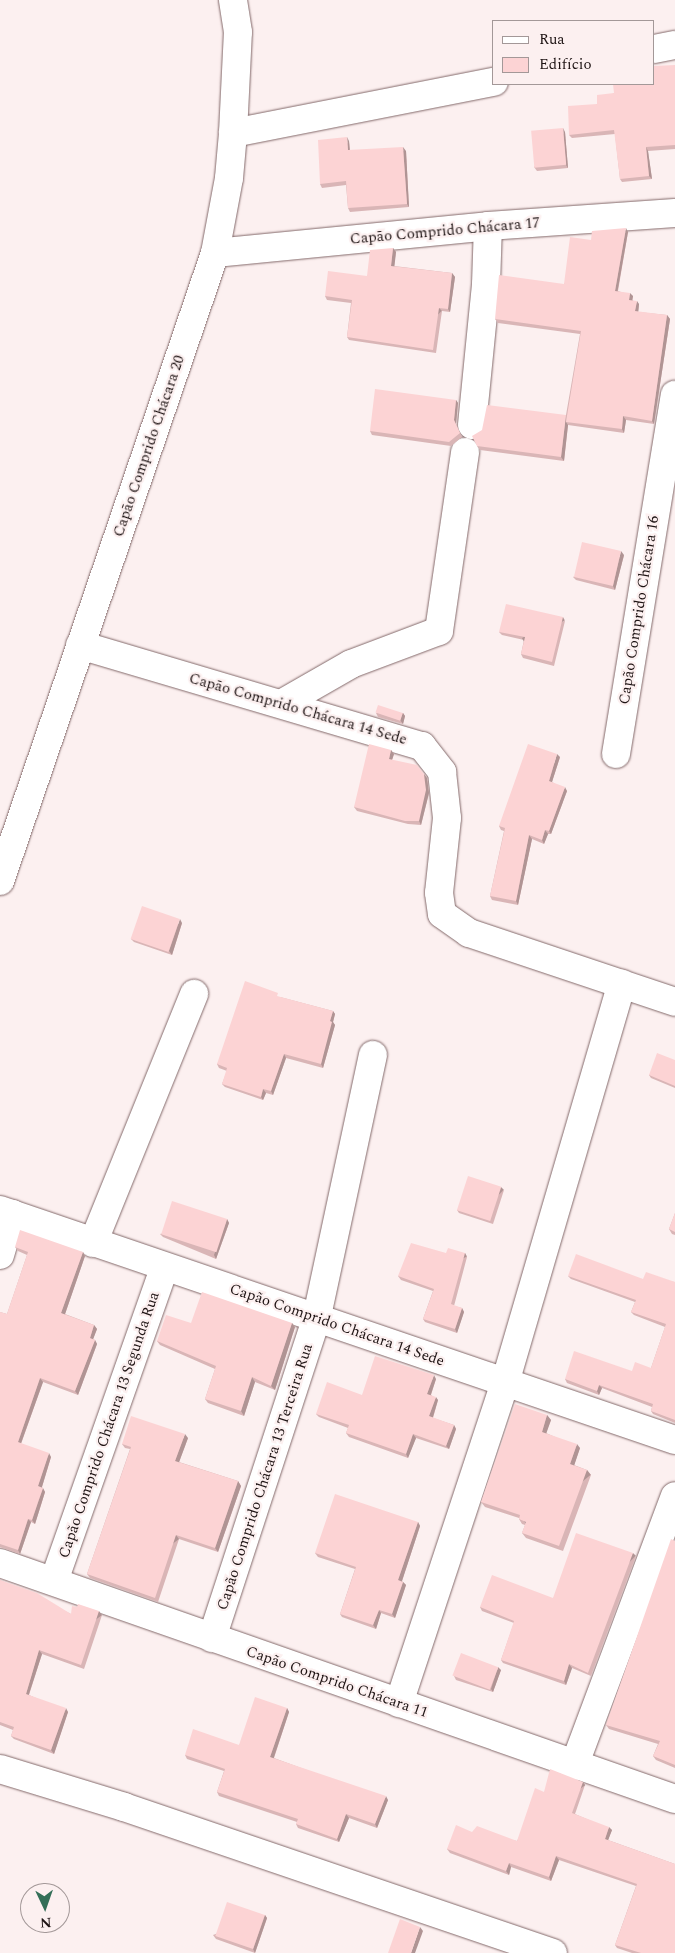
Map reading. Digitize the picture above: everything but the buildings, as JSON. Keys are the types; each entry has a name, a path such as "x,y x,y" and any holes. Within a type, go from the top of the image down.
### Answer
{"street":[{"name":"Capão Comprido Chácara 20","path":"0,881 215,253 229,178 233,133 238,32 233,0"},
{"path":"655,49 675,45"},
{"path":"233,133 492,82"},
{"name":"Capão Comprido Chácara 17","path":"215,253 488,226 675,213"},
{"path":"472,425 486,285 488,226"},
{"name":"Capão Comprido Chácara 16","path":"616,754 675,395"},
{"path":"283,703 351,664 439,631 465,452"},
{"name":"Capão Comprido Chácara 14 Sede","path":"80,646 283,703 422,746 442,772 447,818 439,893 442,914 469,933 675,1002"},
{"path":"399,1703 504,1383 622,984"},
{"path":"93,1242 194,994"},
{"name":"Capão Comprido Chácara 13 Terceira Rua","path":"212,1638 317,1316 373,1055"},
{"path":"0,1255 6,1212"},
{"name":"Capão Comprido Chácara 14 Sede","path":"6,1212 164,1268 317,1316 504,1383 675,1440"},
{"name":"Capão Comprido Chácara 13 Segunda Rua","path":"54,1581 164,1268"},
{"path":"574,1766 675,1496"},
{"name":"Capão Comprido Chácara 11","path":"0,1563 675,1800"},
{"path":"0,1769 124,1807 553,1953"}]}
